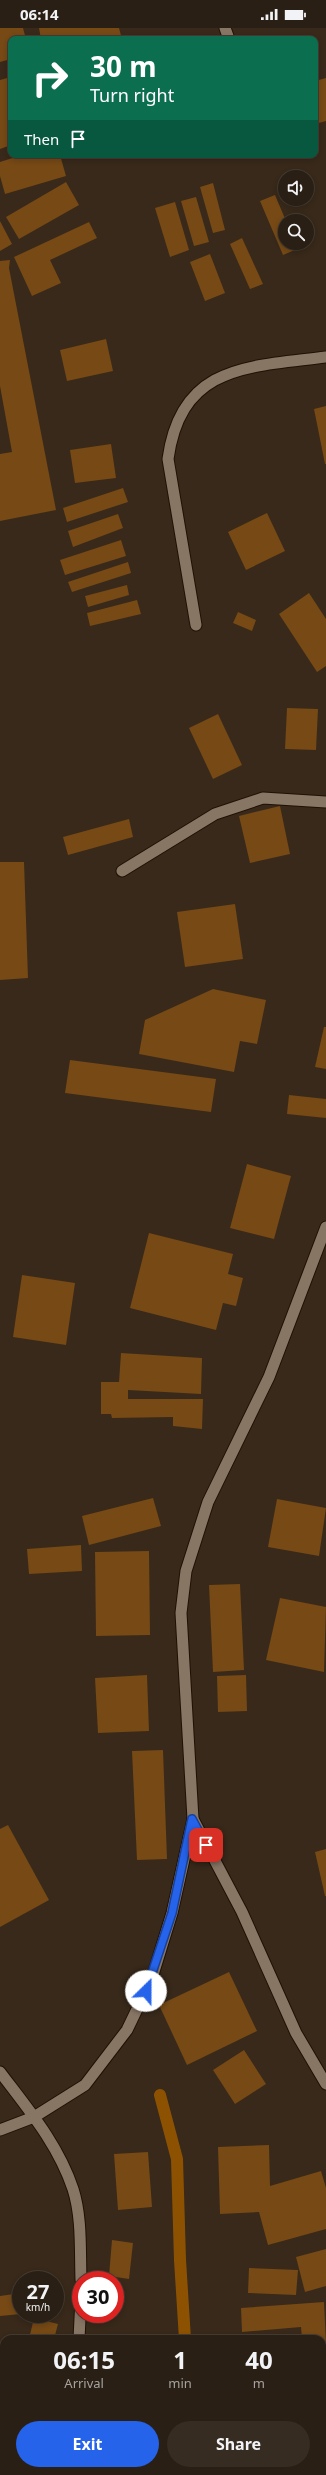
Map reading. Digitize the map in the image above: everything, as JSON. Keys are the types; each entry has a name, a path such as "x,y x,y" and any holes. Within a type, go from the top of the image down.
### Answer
{"street":[{"path":"196,626 168,458 171,435 181,412 196,392 216,377 250,366 326,357"},
{"path":"122,871 215,814 263,798 326,802"},
{"path":"0,2130 34,2117 85,2085 127,2030 152,1978 170,1920 192,1819 181,1613 186,1571 208,1502 269,1377 326,1227"},
{"path":"192,1819 242,1912 296,2033 326,2084"},
{"path":"0,2072 34,2117 59,2154 73,2190 80,2228 81,2271"},
{"path":"78,2335 79,2323"}],"building":[{"path":"0,28 23,28 25,36 8,36 8,60 0,62"},
{"path":"39,28 119,28 121,36 40,36"},
{"path":"8,78 8,146 0,149 0,80"},
{"path":"326,78 326,121 318,123 318,80"},
{"path":"13,158 61,158 66,176 5,194 0,176 0,162"},
{"path":"66,182 79,205 19,239 6,217"},
{"path":"213,183 225,230 213,233 200,187"},
{"path":"275,195 278,206 280,206 283,214 278,214 278,243 260,201"},
{"path":"196,197 209,242 194,246 181,201"},
{"path":"175,202 189,250 170,257 155,208"},
{"path":"0,221 12,244 0,251"},
{"path":"89,222 97,238 50,260 61,283 32,296 14,257"},
{"path":"242,238 263,284 250,289 230,244"},
{"path":"281,250 295,250 283,255"},
{"path":"210,254 225,293 205,301 190,262"},
{"path":"10,260 9,268 56,510 0,521 0,454 12,452 0,386 0,261"},
{"path":"106,339 113,371 67,381 60,350"},
{"path":"326,406 326,464 325,464 314,409"},
{"path":"111,444 116,478 75,483 70,450"},
{"path":"123,488 128,502 67,522 63,508"},
{"path":"267,513 285,551 246,570 228,532"},
{"path":"118,514 123,528 73,547 68,531"},
{"path":"121,540 126,556 65,575 60,560"},
{"path":"128,562 131,573 72,592 68,582"},
{"path":"127,585 129,595 88,607 85,596"},
{"path":"309,593 326,619 326,666 317,672 279,614"},
{"path":"137,600 141,614 90,626 87,613"},
{"path":"238,612 256,620 252,631 233,623"},
{"path":"287,708 318,709 316,750 285,749"},
{"path":"218,714 242,765 213,779 189,728"},
{"path":"280,806 290,854 250,863 239,816"},
{"path":"129,819 133,837 68,855 63,837"},
{"path":"0,862 24,862 28,978 0,980"},
{"path":"235,904 243,959 185,967 177,912"},
{"path":"213,989 266,1000 257,1044 240,1041 234,1072 139,1054 145,1020"},
{"path":"324,1027 326,1027 326,1069 315,1067"},
{"path":"70,1060 216,1079 211,1112 65,1093"},
{"path":"289,1095 326,1099 326,1118 287,1114"},
{"path":"247,1164 291,1176 274,1239 230,1228"},
{"path":"149,1233 233,1254 228,1274 243,1278 236,1306 223,1303 216,1330 130,1308"},
{"path":"22,1275 75,1283 66,1345 13,1337"},
{"path":"121,1353 202,1358 201,1394 128,1390 128,1399 203,1399 202,1429 173,1426 173,1417 112,1418 111,1414 101,1414 101,1382 119,1382"},
{"path":"153,1498 161,1526 89,1545 82,1516"},
{"path":"277,1499 326,1508 319,1556 268,1547"},
{"path":"81,1545 82,1571 29,1574 27,1549"},
{"path":"149,1551 150,1635 96,1636 95,1552"},
{"path":"240,1584 244,1670 213,1672 209,1585"},
{"path":"280,1598 326,1607 324,1672 266,1660"},
{"path":"147,1675 149,1731 98,1733 95,1678"},
{"path":"246,1675 247,1711 218,1712 217,1676"},
{"path":"163,1750 167,1859 137,1860 132,1751"},
{"path":"8,1825 49,1900 0,1927 0,1829"},
{"path":"326,1849 326,1896 325,1896 315,1852"},
{"path":"229,1972 257,2031 187,2065 159,2005"},
{"path":"244,2050 266,2084 235,2104 213,2070"},
{"path":"269,2145 270,2186 321,2171 326,2188 326,2229 268,2245 259,2212 220,2214 218,2147"},
{"path":"148,2152 152,2207 118,2210 114,2154"},
{"path":"112,2240 133,2243 129,2279 124,2278 124,2271 109,2271"},
{"path":"326,2249 326,2286 305,2292 296,2257"},
{"path":"249,2268 298,2270 296,2295 248,2293"},
{"path":"12,2294 12,2315 0,2316 0,2296"},
{"path":"324,2302 326,2335 302,2335 301,2327 242,2332 241,2308"},
{"path":"33,2323 58,2324 55,2335 30,2335"}],"waterway":[{"path":"160,2095 177,2159 180,2260 185,2335"}],"route":[{"path":"146,1991 152,1978 172,1913 192,1819 206,1845"}]}
